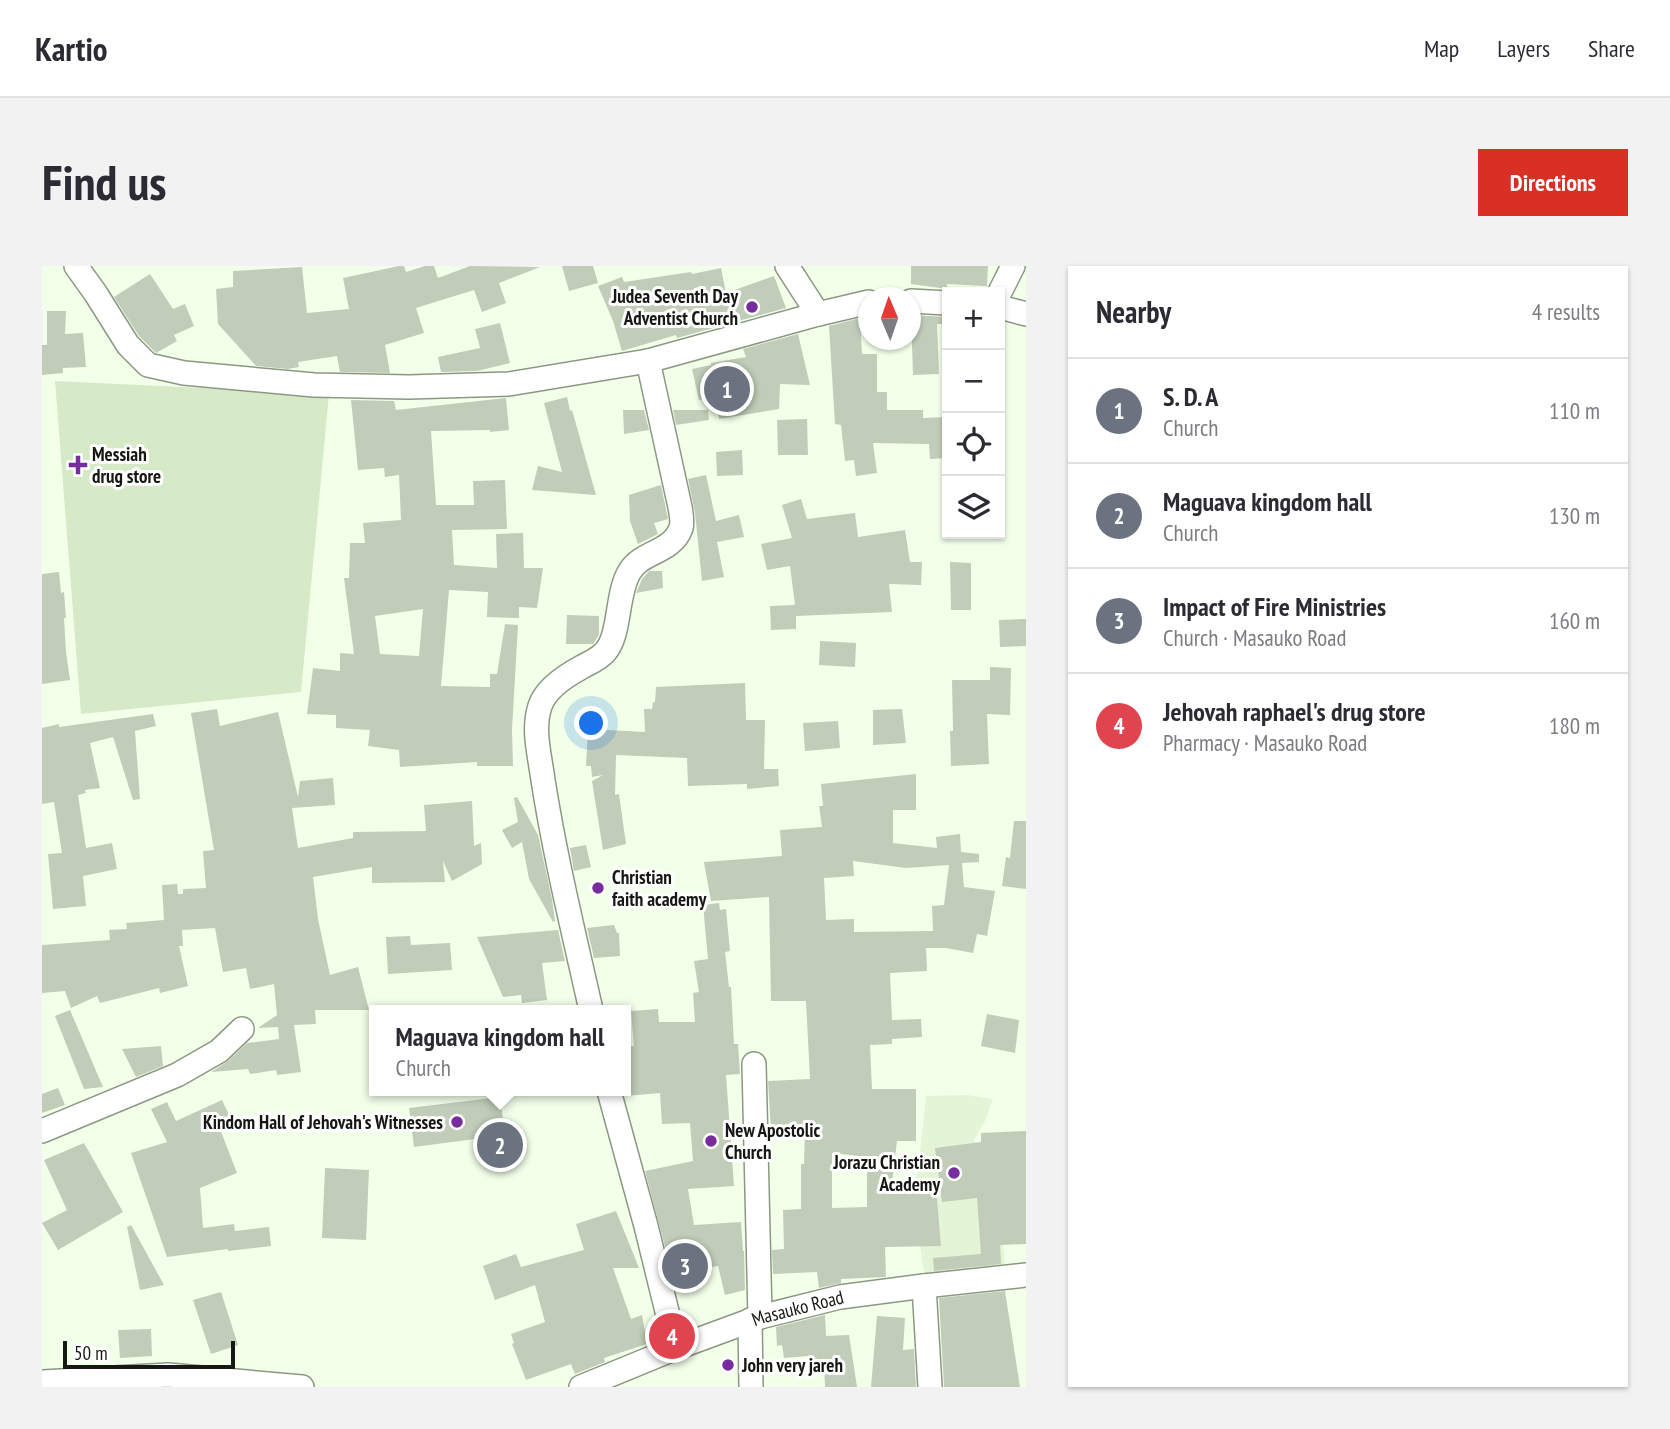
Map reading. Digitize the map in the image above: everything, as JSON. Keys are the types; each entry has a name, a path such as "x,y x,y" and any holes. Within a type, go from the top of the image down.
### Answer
{"street":[{"path":"76,266 128,345 148,365 184,373 314,385 409,387 509,384 648,361 858,305"},
{"path":"788,266 818,314"},
{"path":"1002,287 1013,266"},
{"path":"921,302 942,303"},
{"path":"1005,308 1026,314"},
{"path":"590,1005 550,823 537,737 537,719 541,703 554,686 606,652 613,635 627,575 637,561 673,541 682,526 648,361"},
{"path":"42,1131 177,1075 219,1051 242,1029"},
{"path":"751,1387 755,1318 754,1064"},
{"path":"610,1096 676,1348"},
{"name":"Masauko Road","path":"581,1387 755,1318 841,1297 1026,1275"},
{"path":"924,1286 930,1387"},
{"path":"42,1382 168,1375 302,1387"}],"shaded area":[{"path":"55,381 329,394 301,692 81,714"},
{"path":"967,1095 993,1099 974,1140 994,1200 999,1201 1005,1269 925,1277 912,1194 918,1172 926,1096"}],"building":[{"path":"404,266 406,272 434,266 438,278 470,266 540,267 499,283 506,303 482,312 474,290 416,308 424,333 385,345 390,373 340,372 337,356 298,362 299,367 288,369 256,366 218,324 216,289 233,287 233,271 302,267 307,313 349,309 343,278"},
{"path":"562,266 593,266 598,283 569,291"},
{"path":"911,266 988,266 987,286 947,284 947,287 942,288 911,284"},
{"path":"721,268 726,293 774,276 786,308 622,351 598,286 622,277 624,282"},
{"path":"150,274 173,309 185,304 194,326 174,335 177,341 156,353 139,336 114,297"},
{"path":"47,311 66,311 65,334 83,333 86,367 63,368 63,373 42,375 42,345 47,345"},
{"path":"921,316 942,317 942,324 937,324 939,374 913,375 912,350 921,350"},
{"path":"858,319 858,350 862,350 862,354 877,354 877,392 887,392 887,410 923,410 923,418 942,417 942,458 930,459 929,444 873,443 877,473 856,476 854,460 845,461 841,425 835,424 829,326"},
{"path":"500,323 510,363 477,371 441,372 438,357 480,348 475,329"},
{"path":"798,334 810,385 780,384 779,409 719,419 716,397 699,400 692,369 746,357 743,349"},
{"path":"567,397 596,495 532,490 538,466 562,472 544,403"},
{"path":"506,398 509,430 431,431 436,505 474,505 473,481 505,480 507,529 452,530 454,565 497,568 496,534 523,533 524,568 543,568 537,608 519,607 519,618 487,617 488,592 449,590 441,686 490,687 490,674 497,674 505,624 518,625 512,729 513,766 477,766 477,762 400,767 399,750 368,746 370,730 336,728 336,715 307,714 313,668 340,671 340,653 354,654 344,578 349,578 350,543 365,543 363,523 401,520 399,475 385,477 384,468 358,470 351,400 394,401 396,410","holes":["423,609 419,656 380,654 375,616"]},
{"path":"623,410 644,410 649,430 624,434"},
{"path":"673,410 708,410 709,420 676,425"},
{"path":"807,419 808,455 778,455 777,420"},
{"path":"742,450 743,475 717,476 716,452"},
{"path":"706,475 716,521 739,515 744,537 717,542 724,577 702,581 695,513 688,479"},
{"path":"661,485 668,519 654,523 658,534 638,544 630,521 629,495"},
{"path":"801,499 807,519 855,513 858,537 905,530 910,562 922,562 921,585 889,584 892,612 796,616 796,629 771,630 770,606 795,605 790,566 767,570 761,544 792,538 782,505"},
{"path":"950,562 971,563 971,610 951,610"},
{"path":"649,571 662,571 663,588 636,593 642,579"},
{"path":"59,572 61,593 64,592 70,680 42,684 42,574"},
{"path":"567,615 599,616 599,635 593,644 566,644"},
{"path":"1026,619 1026,646 1000,647 999,620"},
{"path":"820,641 856,643 855,667 819,665"},
{"path":"990,667 1011,668 1010,715 987,714 989,764 951,766 952,680 990,680"},
{"path":"745,683 746,720 765,720 764,769 778,769 779,786 747,789 747,784 688,786 687,758 616,755 615,795 619,794 626,844 603,850 592,781 603,775 592,777 591,766 586,766 588,729 645,732 644,709 652,709 656,687"},
{"path":"217,709 220,726 278,712 298,797 300,781 333,778 335,805 292,808 298,848 353,838 353,832 426,831 424,805 472,801 474,846 481,843 482,864 452,881 443,861 445,882 372,883 372,867 313,877 318,919 330,975 358,967 369,1010 315,1010 316,1024 294,1025 301,1072 277,1075 276,1070 250,1074 248,1069 211,1072 247,1043 279,1039 278,1027 258,1028 277,1015 274,984 250,989 246,968 223,972 215,928 182,930 183,946 179,946 188,986 160,993 159,988 100,1003 97,996 71,1008 65,991 42,993 42,945 110,940 109,930 127,929 126,923 164,920 162,885 177,884 178,894 183,894 183,889 206,888 203,851 214,850 191,713"},
{"path":"902,709 906,743 873,745 873,710"},
{"path":"153,714 156,726 135,731 140,799 133,800 113,737 90,743 100,788 85,790 86,793 78,795 86,848 112,843 117,869 83,876 86,906 53,909 48,854 62,853 54,802 42,804 42,728"},
{"path":"838,721 840,748 805,751 803,723"},
{"path":"916,774 916,810 893,810 893,843 937,848 936,837 960,834 961,852 979,854 979,862 962,863 964,887 995,891 987,936 977,934 973,953 946,948 926,948 927,971 890,973 892,1020 921,1019 922,1037 892,1039 892,1044 870,1045 872,1089 916,1089 916,1141 897,1141 892,1183 898,1183 898,1191 936,1188 941,1246 885,1247 886,1277 841,1279 841,1283 819,1288 817,1272 773,1274 772,1250 784,1249 783,1210 801,1209 801,1164 804,1164 805,1128 771,1130 768,1081 810,1079 806,1001 771,1001 769,897 711,901 704,862 782,856 780,830 822,827 819,806 823,806 821,784","holes":["853,861 906,868 949,865 944,905 932,906 933,931 854,932 854,919 826,920 824,878 854,876","832,1153 867,1157 867,1207 832,1208"]},
{"path":"517,797 538,835 552,899 553,922 529,879 522,842 512,848 502,830 518,822 514,798"},
{"path":"1014,821 1026,821 1026,889 1002,886 1006,857 1010,858"},
{"path":"586,845 591,867 574,871 570,848"},
{"path":"719,903 720,910 726,909 730,951 725,952 731,987 734,1044 738,1044 740,1074 726,1075 734,1186 688,1189 694,1225 741,1222 745,1290 725,1295 718,1266 672,1273 645,1171 693,1161 690,1123 662,1124 660,1093 631,1096 631,1046 634,1046 631,1011 658,1009 659,1022 695,1022 693,993 699,992 694,961 708,959 703,905"},
{"path":"614,925 619,933 620,956 594,958 587,928"},
{"path":"558,930 565,961 542,963 547,1000 522,1003 521,995 503,997 477,937"},
{"path":"410,936 411,945 450,943 452,970 388,974 386,937"},
{"path":"70,1010 103,1087 84,1089 55,1016"},
{"path":"987,1014 1019,1020 1015,1053 981,1046"},
{"path":"161,1046 163,1066 136,1077 122,1049"},
{"path":"58,1088 65,1105 42,1113 42,1094"},
{"name":"Kindom Hall of Jehovah's Witnesses","path":"500,1097 505,1135 414,1147 409,1108"},
{"path":"222,1100 233,1123 220,1129 237,1173 200,1188 203,1228 234,1224 235,1231 269,1227 271,1246 167,1257 131,1153 167,1142 151,1109 167,1102 176,1121"},
{"path":"1026,1131 1026,1244 1000,1245 1001,1264 934,1271 933,1258 981,1254 977,1198 942,1202 935,1148 981,1142 981,1133"},
{"path":"84,1143 123,1212 58,1250 42,1223 67,1210 44,1160"},
{"path":"325,1168 369,1170 366,1240 322,1238"},
{"path":"616,1211 639,1268 613,1268 631,1319 642,1315 647,1344 604,1358 605,1362 575,1374 571,1364 526,1380 512,1344 511,1334 545,1322 535,1285 495,1300 483,1266 516,1254 521,1267 584,1250 576,1224"},
{"path":"131,1225 164,1285 140,1290 127,1227"},
{"path":"1005,1291 1020,1387 944,1387 939,1298"},
{"path":"221,1292 238,1345 211,1354 193,1300"},
{"path":"825,1315 826,1336 849,1335 857,1387 825,1387 824,1360 808,1360 808,1356 784,1358 782,1345 777,1346 776,1327"},
{"path":"877,1316 905,1318 903,1350 914,1349 916,1387 871,1387"},
{"path":"151,1329 152,1356 120,1358 118,1330"}],"place":[{"name":"Judea Seventh Day Adventist Church","path":"752,307"},
{"name":"S. D. A","path":"727,389"},
{"name":"Messiah drug store","path":"78,465"},
{"name":"Christian faith academy","path":"598,888"},
{"name":"Kindom Hall of Jehovah's Witnesses","path":"457,1122"},
{"name":"New Apostolic Church","path":"711,1141"},
{"name":"Maguava kingdom hall","path":"500,1145"},
{"name":"Jorazu Christian Academy","path":"954,1173"},
{"name":"Impact of Fire Ministries","path":"685,1266"},
{"name":"Jehovah raphael's drug store","path":"672,1336"},
{"name":"John very jareh","path":"728,1365"}]}
